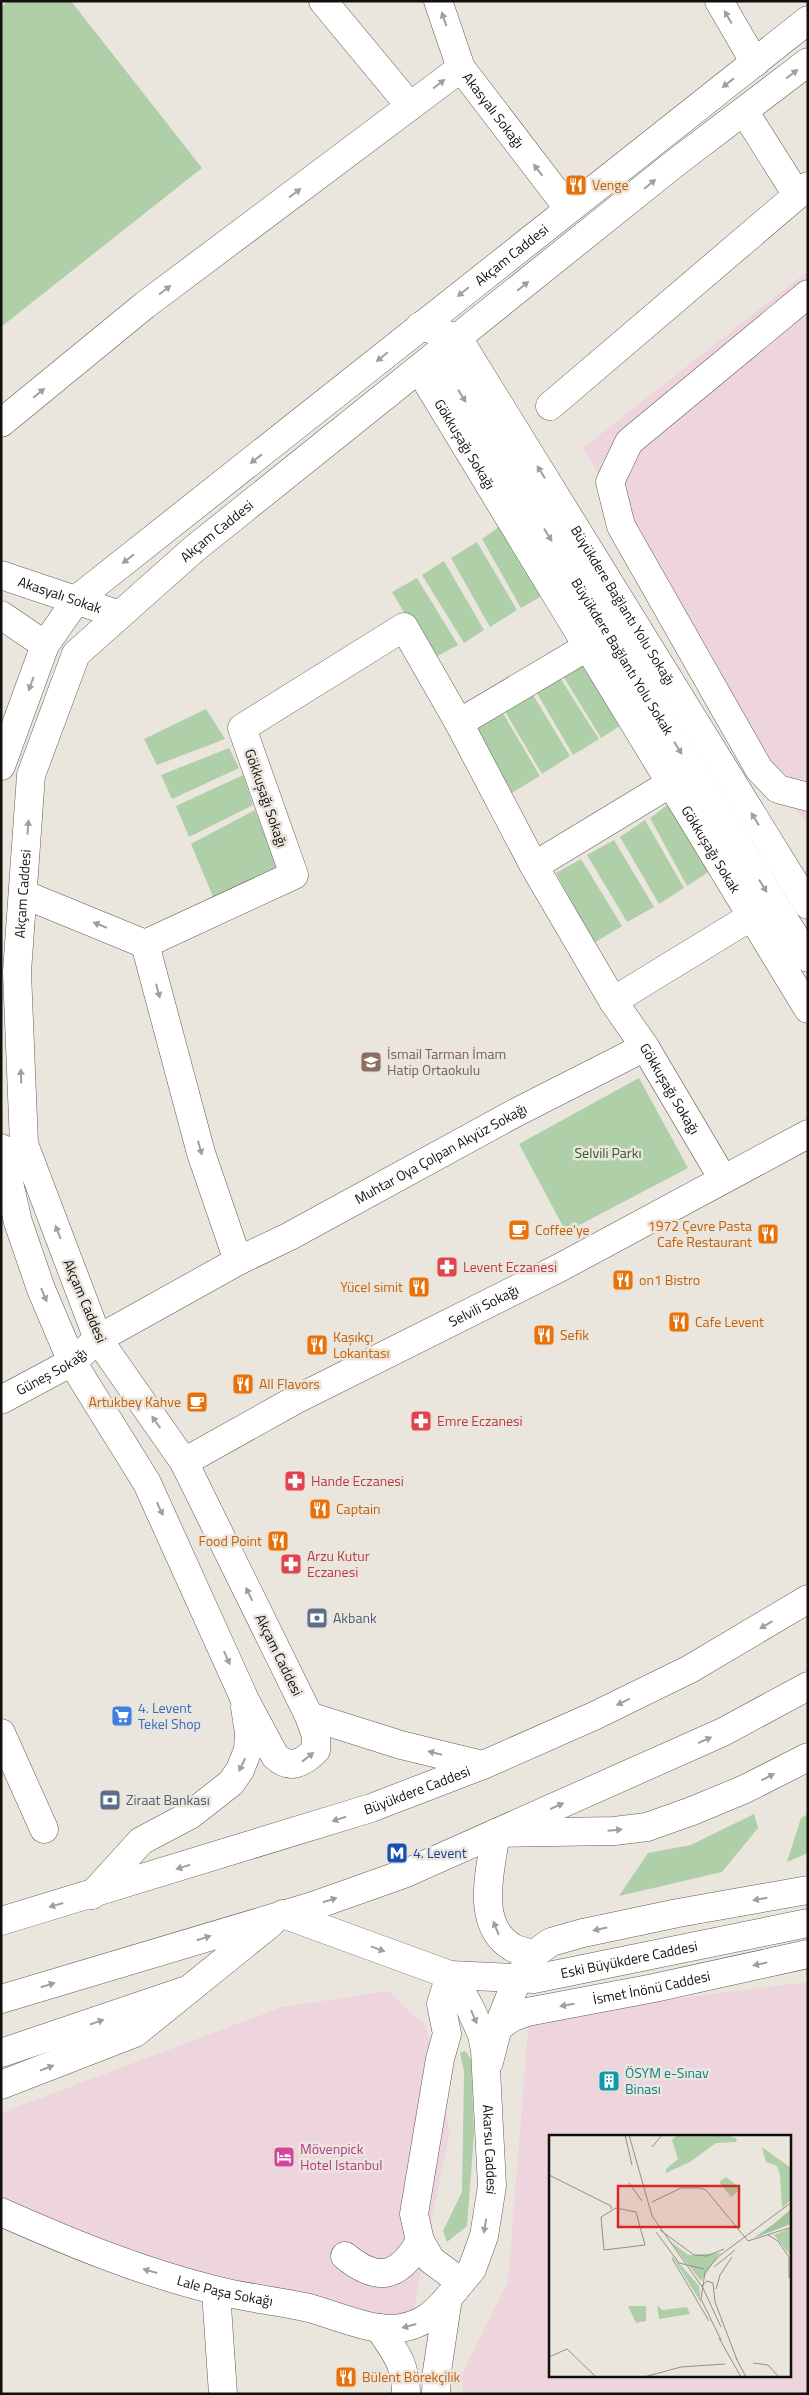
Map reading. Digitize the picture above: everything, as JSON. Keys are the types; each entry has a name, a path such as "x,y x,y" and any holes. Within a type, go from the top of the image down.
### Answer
{"street":[{"path":"322,1 410,106"},
{"name":"Akasyalı Sokağı","path":"438,1 461,68 568,208"},
{"path":"719,1 755,62"},
{"name":"Akçam Caddesi","path":"1,766 45,645 77,599 568,208 808,20"},
{"path":"420,326 458,338 808,62"},
{"path":"1,423 145,305 461,68"},
{"path":"550,406 802,191 744,111"},
{"path":"808,294 629,442 610,482 621,526 760,769 778,789 808,797"},
{"name":"Akçam Caddesi","path":"1,1148 18,1222 41,1289 72,1362 147,1483 245,1700 276,1756 282,1763 296,1765 306,1760 316,1750 316,1736 309,1716 184,1462 98,1338 24,1144 17,972 31,775 76,654 194,549 458,338"},
{"name":"Büyükdere Bağlantı Yolu Sokağı","path":"458,338 808,905"},
{"name":"Gökkuşağı Sokağı","path":"428,362 587,647 671,783"},
{"name":"Büyükdere Bağlantı Yolu Sokak","path":"428,362 808,958"},
{"name":"Akasyalı Sokak","path":"1,575 120,615"},
{"path":"1,615 45,645"},
{"name":"Gökkuşağı Sokağı","path":"145,944 294,875 242,728 404,627 459,724 534,866 613,1001 645,1047 723,1179"},
{"path":"459,724 587,647"},
{"path":"534,866 671,783"},
{"name":"Gökkuşağı Sokak","path":"671,783 808,1009"},
{"path":"23,894 145,944 201,1153 238,1261"},
{"path":"613,1001 752,916"},
{"name":"Muhtar Oya Çolpan Akyüz Sokağı","path":"98,1338 517,1112 645,1047"},
{"name":"Selvili Sokağı","path":"147,1483 295,1400 561,1267 808,1134"},
{"name":"Güneş Sokağı","path":"1,1400 72,1362 98,1338"},
{"name":"Büyükdere Caddesi","path":"1,1921 371,1808 483,1765 594,1716 690,1669 808,1599"},
{"path":"1,1999 340,1897 406,1873 723,1732 808,1686"},
{"path":"92,1894 141,1841 190,1815 231,1783 240,1770 248,1750 249,1732 245,1700"},
{"path":"309,1716 350,1727 401,1745 483,1765"},
{"path":"1,1733 44,1829"},
{"path":"496,1833 614,1831 647,1827 718,1800 808,1757"},
{"path":"496,1833 486,1894 491,1916 498,1935 513,1948 534,1954"},
{"path":"486,2073 498,2027 519,1978 530,1957 551,1942 583,1933 808,1890"},
{"path":"1,2085 135,2033 283,1914"},
{"name":"Eski Büyükdere Caddesi","path":"283,1914 450,1975 534,1979 586,1970 808,1923"},
{"name":"İsmet İnönü Caddesi","path":"498,2027 514,2017 527,2012 654,1988 808,1954"},
{"path":"450,1975 461,1991 482,2035 486,2073"},
{"path":"450,1975 441,2004 446,2034 440,2059 414,2214 420,2241 431,2260 454,2290"},
{"path":"1,2053 185,1991"},
{"name":"Akarsu Caddesi","path":"436,2394 437,2371 454,2290 472,2269 484,2236 492,2186 486,2073"},
{"name":"Lale Paşa Sokağı","path":"1,2212 114,2260 216,2290 282,2302 379,2328 400,2328 423,2322 435,2313 454,2290"},
{"path":"344,2256 357,2266 373,2273 390,2272 409,2260 420,2241"},
{"path":"216,2290 223,2394"},
{"path":"379,2328 401,2360 406,2375 406,2394"}],"shaded area":[{"path":"808,271 808,828 583,448"},
{"path":"808,1982 808,2394 463,2394 462,2374 508,2282 529,2017"},
{"path":"388,1991 426,2026 450,2131 400,2377 397,2341 127,2280 1,2220 1,2113 282,2007"}],"green space":[{"path":"8,1 71,1 202,168 1,327 1,7"},
{"path":"507,521 547,593 521,608 482,539"},
{"path":"477,542 517,610 490,627 451,558"},
{"path":"444,561 484,630 464,643 422,575"},
{"path":"417,578 458,645 432,659 392,592"},
{"path":"587,654 628,721 601,738 560,671"},
{"path":"557,673 599,739 573,755 534,688"},
{"path":"530,690 570,756 542,774 503,708"},
{"path":"206,709 225,739 157,765 144,739"},
{"path":"501,710 540,776 510,794 471,727"},
{"path":"229,748 239,768 172,799 161,775"},
{"path":"243,775 253,805 189,837 176,806"},
{"path":"673,801 713,869 687,886 650,818"},
{"path":"255,810 279,872 216,904 191,844"},
{"path":"645,820 684,888 659,904 620,837"},
{"path":"614,840 654,907 627,922 587,855"},
{"path":"581,859 622,926 594,943 556,873"},
{"name":"Selvili Parkı","path":"639,1078 688,1168 566,1232 519,1144"},
{"path":"754,1814 758,1828 722,1872 619,1896 648,1853 691,1845"},
{"path":"808,1814 808,1853 787,1862 801,1818"},
{"path":"465,2051 471,2059 474,2134 467,2226 447,2242 443,2231 462,2192 464,2071 460,2053"}],"place":[{"name":"Venge","path":"576,185"},
{"name":"İsmail Tarman İmam Hatip Ortaokulu","path":"371,1062"},
{"name":"Coffee'ye","path":"519,1230"},
{"name":"1972 Çevre Pasta Cafe Restaurant","path":"768,1234"},
{"name":"Levent Eczanesi","path":"447,1267"},
{"name":"on1 Bistro","path":"623,1280"},
{"name":"Yücel simit","path":"419,1287"},
{"name":"Cafe Levent","path":"679,1322"},
{"name":"Sefik","path":"544,1335"},
{"name":"Kaşıkçı Lokantası","path":"317,1345"},
{"name":"All Flavors","path":"243,1384"},
{"name":"Artukbey Kahve","path":"197,1402"},
{"name":"Emre Eczanesi","path":"421,1421"},
{"name":"Hande Eczanesi","path":"295,1481"},
{"name":"Captain","path":"320,1509"},
{"name":"Food Point","path":"278,1541"},
{"name":"Arzu Kutur Eczanesi","path":"291,1564"},
{"name":"Akbank","path":"317,1618"},
{"name":"4. Levent Tekel Shop","path":"122,1716"},
{"name":"Ziraat Bankası","path":"110,1800"},
{"name":"4. Levent","path":"397,1853"},
{"name":"ÖSYM e-Sınav Binası","path":"609,2081"},
{"name":"Mövenpick Hotel Istanbul","path":"284,2157"},
{"name":"Bülent Börekçilik","path":"346,2377"}]}
